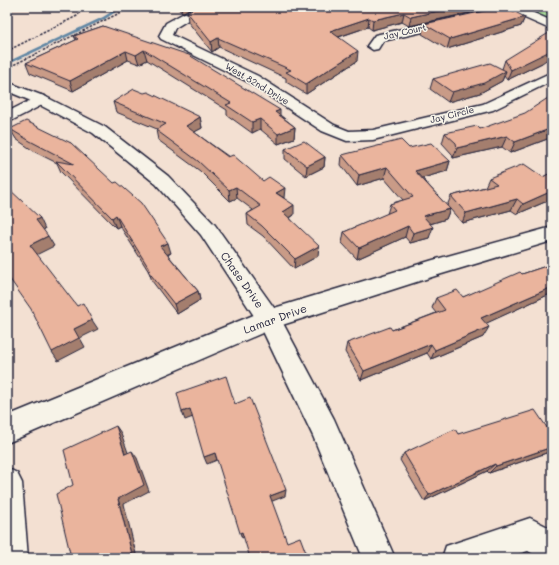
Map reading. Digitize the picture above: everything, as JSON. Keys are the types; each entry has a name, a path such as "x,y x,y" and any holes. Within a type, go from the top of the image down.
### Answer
{"street":[{"name":"West 82nd Drive","path":"203,7 170,26 165,36 253,79 328,128 347,136"},
{"path":"512,7 552,26"},
{"name":"Jay Court","path":"373,46 379,38 512,7"},
{"name":"Jay Circle","path":"347,136 373,135 488,106 552,76"},
{"name":"Chase Drive","path":"7,86 41,100 99,130 162,180 208,230 269,319 324,429 380,558"},
{"path":"7,118 41,100"},
{"name":"Lamar Drive","path":"7,430 269,319 433,268 552,234"},
{"path":"7,483 12,558"},
{"path":"458,558 530,534 552,547"}],"path":[{"path":"7,51 77,16 83,9 82,7"},
{"path":"7,68 132,7"}],"green space":[{"path":"522,7 552,7 552,20"}],"building":[{"path":"196,7 456,7 411,17 404,13 373,20 369,18 330,31 358,51 306,84 286,72 291,70 218,38 211,42 187,12"},
{"path":"503,7 525,17 450,39 424,24"},
{"path":"103,26 189,55 280,110 275,112 295,127 278,134 260,119 252,122 226,105 231,103 144,50 136,55 126,51 70,81 26,63 78,39 74,36"},
{"path":"552,31 552,49 511,70 505,60"},
{"path":"490,63 506,71 484,83 452,92 433,79"},
{"path":"134,89 144,93 148,92 200,117 186,126 228,157 233,155 263,181 269,177 285,188 276,193 294,205 283,212 319,246 295,259 262,226 247,214 261,206 236,187 229,190 198,161 156,130 166,124 113,102"},
{"path":"551,96 552,128 515,142 507,136 457,148 456,143 445,133 477,126 480,129 525,113"},
{"path":"26,121 71,143 114,183 117,182 141,203 168,243 160,246 198,291 174,304 148,271 150,270 116,215 112,218 56,161 74,164 10,129"},
{"path":"401,140 409,148 431,143 450,161 415,171 450,209 423,216 433,227 413,233 408,226 359,248 344,232 395,210 390,204 413,197 387,167 359,175 342,155"},
{"path":"304,141 325,157 307,166 285,149"},
{"path":"524,164 543,177 552,172 552,191 523,204 517,199 466,213 451,196 497,184 489,178"},
{"path":"7,187 40,218 36,220 48,236 30,245 77,306 83,303 92,320 74,329 79,338 52,352 31,309 7,275"},
{"path":"552,264 552,287 481,318 489,327 435,350 431,344 364,371 347,343 390,327 392,330 445,310 436,298 457,290 463,297 520,272 522,274"},
{"path":"226,376 235,404 250,398 286,490 270,496 287,542 300,537 308,558 250,558 242,532 240,533 215,453 204,457 190,409 182,412 177,393"},
{"path":"535,410 552,435 552,447 496,466 495,464 429,495 404,453 455,429 458,434"},
{"path":"116,426 125,454 132,451 144,485 118,499 133,558 69,558 68,554 70,553 56,494 73,485 64,450"}],"waterway":[{"path":"8,63 104,18 121,7"}]}
